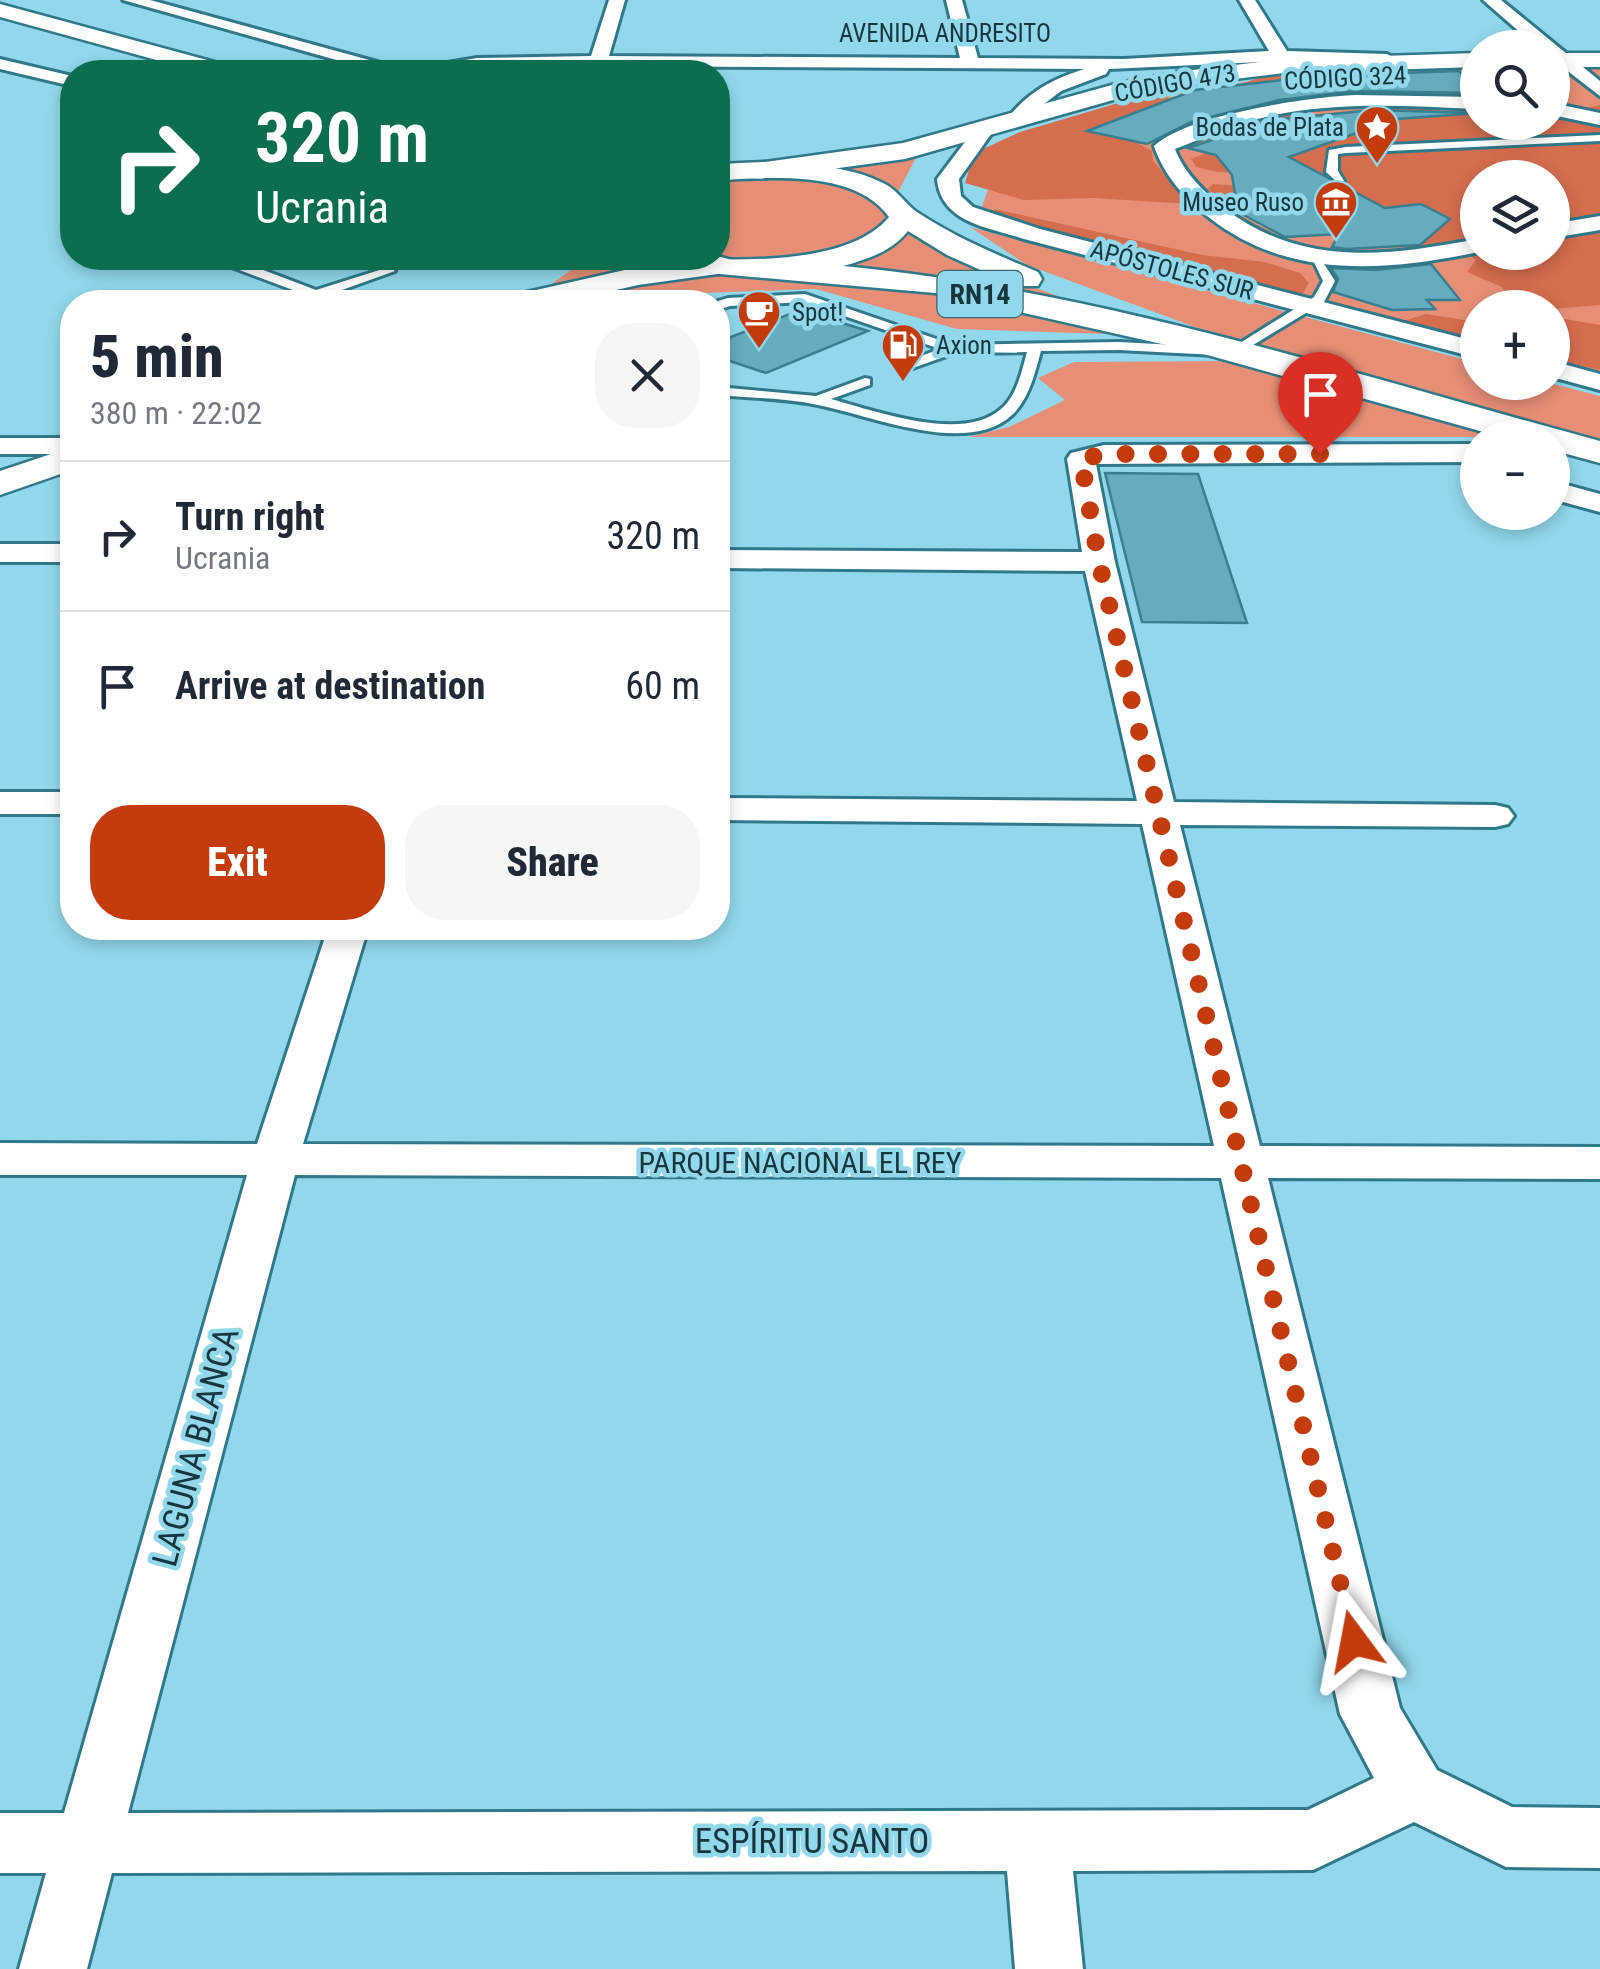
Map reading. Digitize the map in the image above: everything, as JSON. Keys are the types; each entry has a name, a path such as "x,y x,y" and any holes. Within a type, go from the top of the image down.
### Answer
{"main road":[{"path":"0,10 181,60"},
{"path":"1570,57 1600,60"},
{"name":"AVENIDA ANDRESITO","path":"1404,60 1460,60"},
{"name":"CÓDIGO 473","path":"734,170 867,158 952,140 1018,118 1177,80 1284,66 1404,60"},
{"path":"906,196 952,140"},
{"name":"RN14","path":"734,170 849,181 906,196 958,249 1199,342"},
{"name":"RN14","path":"758,266 846,256 878,245 898,232 906,196"},
{"name":"RN14","path":"730,266 935,284 1199,342 1484,420"},
{"path":"530,290 559,270"},
{"path":"577,290 688,270"},
{"name":"RN14","path":"1570,443 1599,451"},
{"path":"0,484 60,462"}],"street":[{"path":"132,0 354,60"},
{"path":"598,60 616,0"},
{"path":"954,0 970,60"},
{"path":"1247,0 1281,56"},
{"path":"1491,0 1526,30"},
{"name":"AVENIDA ANDRESITO","path":"730,61 1124,64 1281,56 1404,60"},
{"path":"0,64 60,78"},
{"path":"1018,118 1034,97 1066,80 1124,64"},
{"path":"1570,67 1600,92"},
{"path":"1570,103 1600,92"},
{"name":"CÓDIGO 324","path":"1460,103 1343,101 1283,108 1239,118 1164,146 1168,162 1216,213 1244,233 1315,260 1358,264 1460,250"},
{"path":"1570,112 1600,119"},
{"name":"APÓSTOLES SUR","path":"984,130 948,180 950,198 965,212 1032,234 1460,345"},
{"path":"1570,228 1600,223"},
{"path":"1570,374 1600,382"},
{"path":"0,446 60,446"},
{"path":"1570,452 1599,451"},
{"path":"1460,455 1104,454 1081,459 1099,562 1372,1714 1414,1790 1506,1837 1600,1838"},
{"path":"1570,495 1600,503"},
{"path":"0,553 60,553"},
{"path":"730,559 1099,562"},
{"path":"0,802 60,803"},
{"path":"730,809 1494,816"},
{"name":"LAGUNA BLANCA","path":"52,1969 275,1160 344,940"},
{"name":"PARQUE NACIONAL EL REY","path":"0,1160 1600,1162"},
{"name":"ESPÍRITU SANTO","path":"0,1843 1314,1840 1414,1790"},
{"path":"1037,1840 1050,1969"}],"lane":[{"path":"1340,178 1332,172 1333,152 1350,149 1437,146 1537,136 1600,138"},
{"path":"910,365 953,349 1119,346 1235,352 1319,299 1329,281 1315,260"},
{"path":"251,270 302,290"},
{"path":"330,290 389,271"},
{"path":"730,305 804,298 953,349"},
{"path":"730,392 817,400 945,430 976,426 1004,415 1020,392 1035,347"},
{"path":"817,400 865,382"}],"shaded area":[{"path":"1460,68 1460,140 1570,140 1570,68 1600,68 1600,378 1570,370 1570,290 1460,290 1460,342 979,215 991,181 997,142 1146,97 1288,76"},
{"path":"1348,70 1397,86 1431,85 1460,95 1307,96 1208,121 1139,144 1152,151 1153,161 1191,204 1093,198 1024,200 965,183 972,160 983,149 1020,132 1152,93 1182,102 1262,77"},
{"path":"1382,105 1460,112 1460,140 1570,140 1570,111 1600,105 1600,133 1593,135 1600,144 1600,305 1570,308 1570,290 1504,290 1467,272 1570,270 1570,160 1460,160 1460,247 1402,246 1296,207 1225,205 1208,189 1213,184 1268,188 1279,174 1217,172 1196,167 1191,159 1204,154 1207,135 1270,114 1295,110 1307,111 1294,115 1314,121 1351,119"},
{"path":"919,152 898,192 858,177 804,170"},
{"path":"730,177 803,178 841,185 873,201 886,214 876,231 859,243 835,251 779,259 730,258"},
{"path":"994,209 1202,255 1265,262 1300,273 1309,283 1300,298 996,217"},
{"path":"970,227 1460,358 1460,400 1570,400 1570,388 1600,396 1600,441 1570,433 1570,420 1525,420 1195,327 1027,265"},
{"path":"916,228 980,267 1111,316 814,266 873,253"},
{"path":"571,270 675,270 564,290 543,290"},
{"path":"749,274 929,289 1106,327 1107,334 957,329 816,289 619,290 675,279"},
{"path":"1426,314 1460,319 1460,337 1400,322"},
{"path":"1570,320 1600,325 1600,370 1570,363"},
{"path":"1238,361 1460,422 1460,437 969,437 1009,427 1065,400 1038,378 1074,362"}],"building":[{"path":"1459,71 1460,93 1355,91 1279,100 1191,122 1147,144 1087,131 1195,90 1317,76"},
{"path":"1373,110 1460,112 1396,119 1289,157 1385,208 1421,204 1450,219 1420,245 1346,249 1332,247 1339,234 1285,237 1238,212 1232,175 1216,155 1188,148 1271,120"},
{"path":"1431,264 1460,300 1427,300 1435,309 1392,310 1333,292 1338,279 1331,268 1375,270"},
{"path":"800,310 868,331 766,373 730,361 730,337"},
{"path":"1105,473 1198,474 1247,623 1142,622"}],"place":[{"name":"Bodas de Plata","path":"1377,165"},
{"name":"Museo Ruso","path":"1336,240"},
{"name":"Spot!","path":"759,350"},
{"name":"Axion","path":"903,383"}],"route":[{"path":"1320,454 1104,454 1081,459 1099,562 1354,1641"}]}
